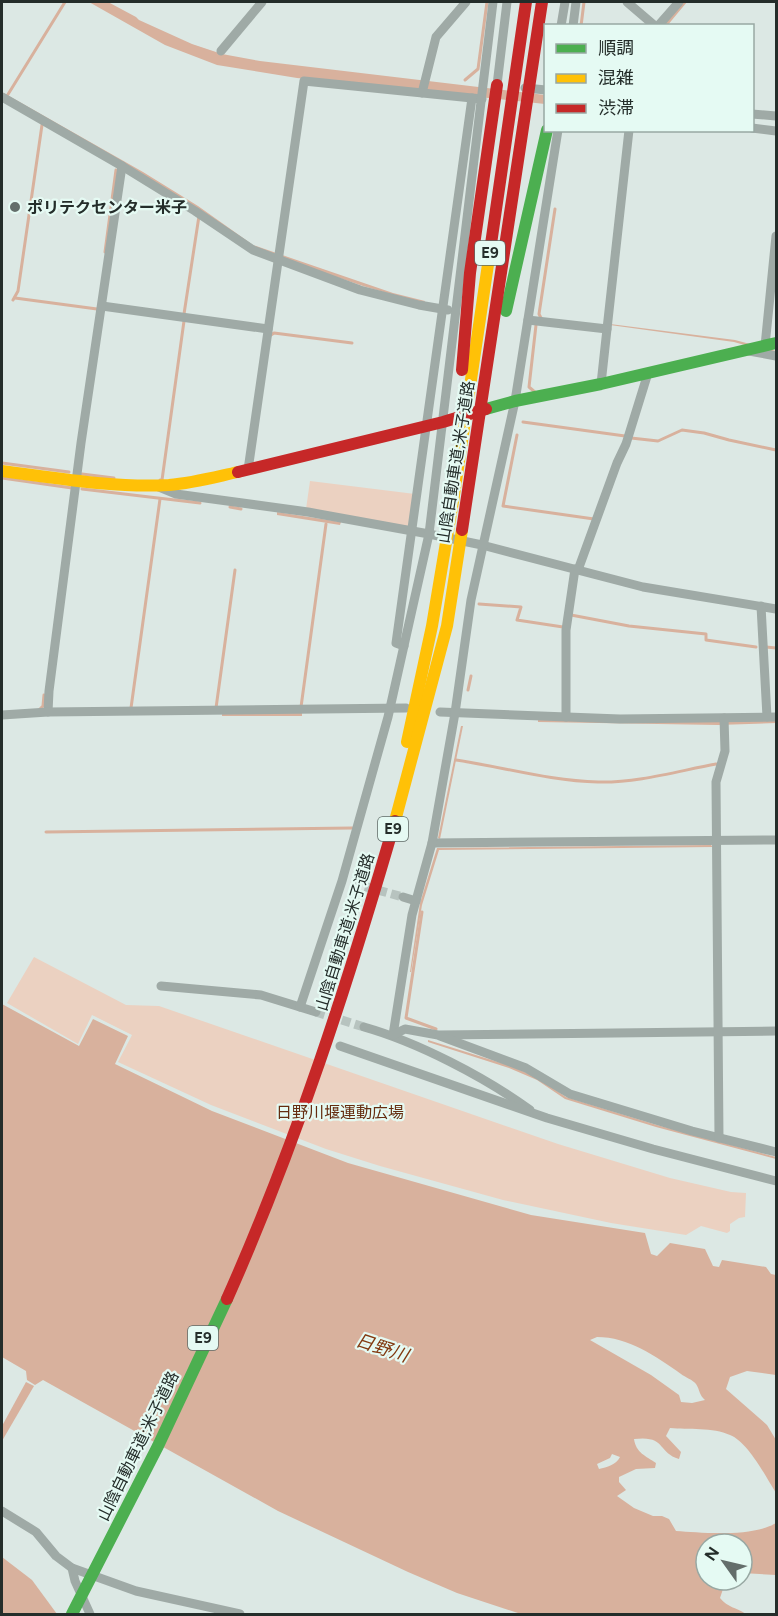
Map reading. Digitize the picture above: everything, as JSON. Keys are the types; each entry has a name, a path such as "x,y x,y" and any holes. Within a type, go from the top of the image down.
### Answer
{"main road":[{"name":"山陰自動車道;米子道路","path":"65,1614 189,1369 228,1282 321,1053 399,774 437,598 456,476 464,403 526,2"},
{"name":"山陰自動車道;米子道路","path":"72,1614 189,1382 238,1274 321,1053 367,918 432,691 451,601 542,2"},
{"path":"464,403 470,273 496,85"},
{"path":"483,396 494,371 504,316 547,132"},
{"path":"2,471 128,486 195,482 432,425 515,401 648,374 760,347"}],"street":[{"path":"221,51 262,2"},
{"path":"422,93 436,37 466,2"},
{"path":"404,646 396,643 411,531 432,425 479,98 483,85 493,2"},
{"path":"496,85 507,2"},
{"path":"561,24 565,2"},
{"path":"573,24 576,2"},
{"path":"627,2 654,24"},
{"path":"658,24 679,2"},
{"path":"248,470 304,81 479,98"},
{"path":"483,85 544,90"},
{"path":"2,97 122,166 195,211 247,247 277,256 360,290 448,310"},
{"path":"754,114 776,115"},
{"path":"754,128 777,131"},
{"path":"393,1035 412,915 432,843 455,713 471,600 515,401 558,132"},
{"path":"601,384 629,132"},
{"path":"48,712 81,443 122,166"},
{"path":"777,236 760,347 777,356"},
{"path":"102,306 267,329"},
{"path":"300,1007 342,880 389,712 429,534 432,425 448,310"},
{"path":"528,320 606,329"},
{"path":"566,717 566,630 577,569 626,444 648,374"},
{"path":"157,486 176,494 308,512 429,534 482,545 643,587 777,609"},
{"path":"440,712 724,722 772,717 761,606"},
{"path":"2,715 48,712 389,712 405,708"},
{"path":"719,1138 716,782 724,751 724,722"},
{"path":"432,843 777,840"},
{"path":"342,880 352,883"},
{"path":"403,897 416,901"},
{"path":"161,986 261,995 316,1012"},
{"path":"364,1027 393,1035 468,1072 514,1098 537,1115"},
{"path":"393,1035 405,1029 438,1035 526,1068 570,1094 719,1138 777,1152"},
{"path":"438,1035 777,1031"},
{"path":"340,1046 537,1115 653,1149 777,1181"},
{"path":"2,1511 36,1532 56,1556 72,1568 136,1591 240,1614"},
{"path":"72,1568 75,1581 90,1614"}],"green space":[{"path":"310,481 415,494 410,527 306,509"},
{"name":"日野川堰運動広場","path":"34,957 126,1005 159,1006 558,1144 670,1178 731,1192 746,1193 745,1217 730,1224 730,1231 727,1233 701,1226 686,1235 611,1223 503,1200 326,1149 211,1105 118,1062 132,1035 92,1015 78,1044 7,1003"}],"water":[{"path":"89,2 108,2 139,20 192,44 222,54 260,61 544,95 544,104 297,78 217,65 165,45"},
{"path":"2,92 143,172 198,206 253,245 393,293 425,301 424,304 266,253"},
{"path":"610,324 735,340 776,351 776,354 734,342"},
{"path":"277,512 341,522 340,525 277,515"},
{"path":"302,713 302,716 222,716 222,714"},
{"path":"538,719 776,721 776,723 718,725 538,722"},
{"path":"461,726 463,726 440,839 438,838"},
{"path":"711,845 713,847 439,850 422,905 410,972 420,903 437,848"},
{"name":"日野川","path":"2,1004 79,1046 93,1019 128,1036 115,1064 212,1111 348,1163 531,1215 645,1233 651,1254 657,1256 670,1243 705,1249 713,1266 719,1267 722,1260 766,1267 771,1274 776,1275 776,1375 747,1371 730,1377 726,1389 767,1425 776,1440 776,1493 756,1461 737,1439 723,1432 670,1428 666,1436 681,1452 679,1459 651,1439 634,1439 639,1451 656,1463 655,1468 636,1469 619,1477 619,1482 626,1490 617,1496 634,1508 653,1516 669,1519 676,1531 694,1532 694,1592 722,1592 720,1598 726,1604 746,1614 521,1614 457,1593 278,1511 43,1380 35,1385 27,1380 26,1371 2,1357","holes":["597,1337 620,1340 652,1354 695,1383 705,1400 692,1403 681,1402 679,1395 651,1375 590,1340","612,1454 620,1457 614,1464 599,1469 597,1464 610,1458"]},
{"path":"428,1040 511,1066 538,1078 566,1097 657,1125 776,1157 776,1159 656,1127 565,1099 537,1080 509,1068 428,1042"},
{"path":"26,1382 34,1386 2,1441 2,1426"},
{"path":"776,1523 776,1575 754,1574 754,1532 741,1532"},
{"path":"2,1557 32,1580 57,1614 2,1614"}],"waterway":[{"path":"7,96 65,2"},
{"path":"465,80 478,69 487,2"},
{"path":"581,24 584,2"},
{"path":"667,24 685,2"},
{"path":"13,300 18,291 42,125"},
{"path":"105,252 116,170"},
{"path":"541,318 539,314 555,209"},
{"path":"184,314 199,216"},
{"path":"15,298 97,309"},
{"path":"160,480 162,480 184,321"},
{"path":"536,325 529,387 536,393"},
{"path":"271,335 274,333 352,343"},
{"path":"523,422 625,436"},
{"path":"631,438 658,441 682,430 776,450"},
{"path":"517,435 503,506 594,519"},
{"path":"2,463 69,472"},
{"path":"82,474 114,478"},
{"path":"2,478 72,488"},
{"path":"82,489 200,503"},
{"path":"131,708 160,499"},
{"path":"230,507 241,509"},
{"path":"301,707 326,524"},
{"path":"216,708 235,570"},
{"path":"479,604 521,607 517,620 563,627"},
{"path":"571,615 629,626 706,634 706,640 756,647"},
{"path":"766,647 776,648"},
{"path":"468,690 471,676"},
{"path":"39,710 43,706 44,695"},
{"path":"456,760 544,776 598,782 642,779 716,764"},
{"path":"46,832 352,828"},
{"path":"422,912 406,1018 436,1029"}],"tunnel":[{"path":"352,883 403,897"},
{"path":"316,1012 364,1027"}],"traffic: fast":[{"path":"506,311 547,132"},
{"path":"486,409 776,343"},
{"path":"72,1614 158,1446 227,1299"}],"traffic: slow":[{"path":"407,742 432,626 491,244"},
{"path":"2,471 85,482 148,486 187,483 238,472"},
{"path":"395,821 447,626 462,530"}],"traffic: jam":[{"path":"491,244 526,2"},
{"path":"462,530 542,2"},
{"path":"462,370 470,273 497,85"},
{"path":"238,472 443,422 486,409"},
{"path":"227,1299 276,1182 319,1063 359,942 395,821"}],"place":[{"name":"ポリテクセンター米子","path":"15,207"}]}
